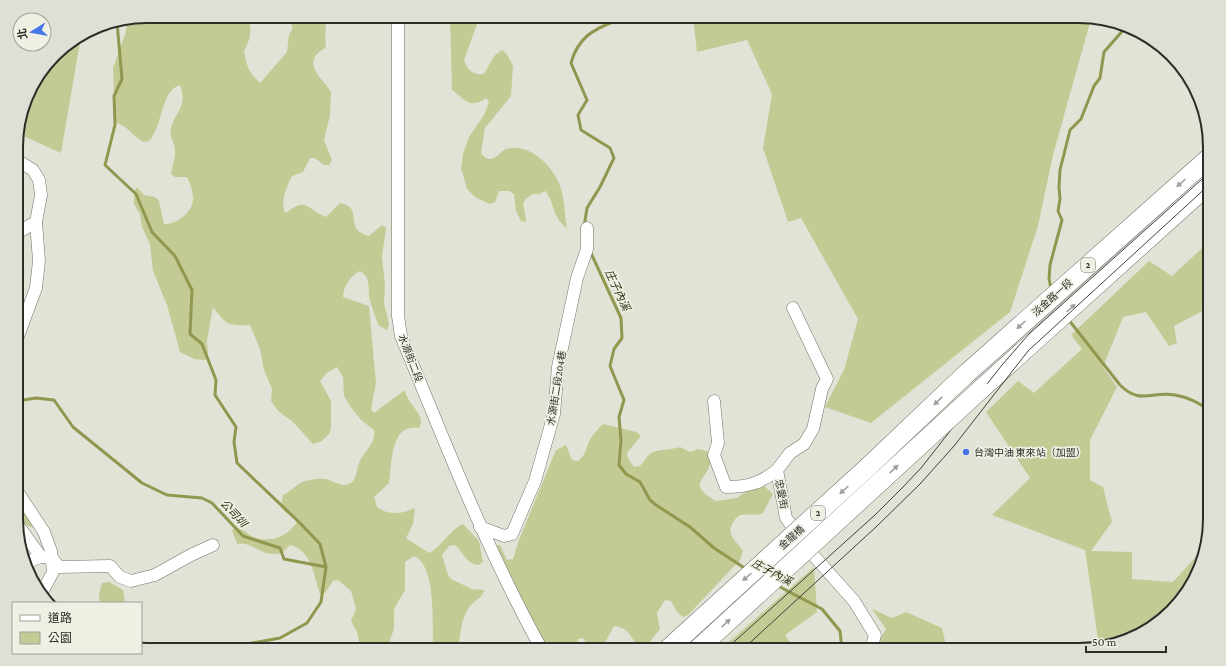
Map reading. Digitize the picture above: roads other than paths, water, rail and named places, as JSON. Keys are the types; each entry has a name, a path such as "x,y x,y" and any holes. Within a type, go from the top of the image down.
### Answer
{"main road":[{"name":"淡金路一段","path":"966,374 1203,163"},
{"name":"金龍橋","path":"705,643 980,390 1203,189"},
{"name":"金龍橋","path":"675,643 867,468 966,374"}],"street":[{"name":"水源街二段","path":"398,23 399,323 401,336 480,527 518,607 538,643"},
{"path":"23,164 33,170 39,180 41,196 36,222 39,261 36,288 23,323"},
{"path":"23,229 36,222"},
{"name":"水源街二段204巷","path":"480,527 504,536 512,534 535,481 554,414 558,367 577,278 587,249 587,228"},
{"name":"忠愛街","path":"793,308 827,379 822,390 813,429 804,444 790,453 777,470 786,518 814,556 854,601 875,635 873,643"},
{"path":"714,401 718,443 714,455 726,488 739,487 764,480 777,470"},
{"path":"23,499 44,532 47,557 53,572 45,588"},
{"path":"24,533 59,567 110,566 120,577 131,581 155,574 212,545"},
{"path":"30,561 47,557"}],"waterway":[{"name":"庄子內溪","path":"584,227 587,208 600,187 614,158 610,148 581,130 578,115 587,100 571,63 574,54 582,41 599,28 610,23"},
{"path":"117,27 122,79 114,96 115,125 105,165 136,194 152,232 175,256 192,290 190,334 202,344 216,380 215,395 236,427 234,442 237,463 320,544 326,567"},
{"path":"1051,288 1049,279 1050,265 1062,220 1058,211 1060,199 1060,170 1070,130 1081,119 1094,86 1100,78 1104,52 1122,31"},
{"name":"庄子內溪","path":"590,251 621,318 622,338 614,349 610,366 624,400 619,417 621,440 619,465 626,474 640,482 650,500 656,505 690,527 714,548 746,569"},
{"path":"1068,319 1120,385 1127,391 1140,396 1167,394 1180,396 1203,406"},
{"name":"公司圳","path":"23,400 36,398 54,400 73,427 142,483 167,495 202,498 212,503 243,536 280,548 284,559 326,567 321,602 307,623 280,638 252,643"},
{"name":"庄子內溪","path":"778,586 822,609 840,631 841,643"}],"tram line":[{"path":"733,643 875,515 903,487 921,468 1002,365 1029,334 1203,178"},
{"path":"750,643 876,527 920,484 954,446 1028,351 1203,190"}],"place":[{"name":"台灣中油 東來站（加盟）","path":"966,452"}]}
